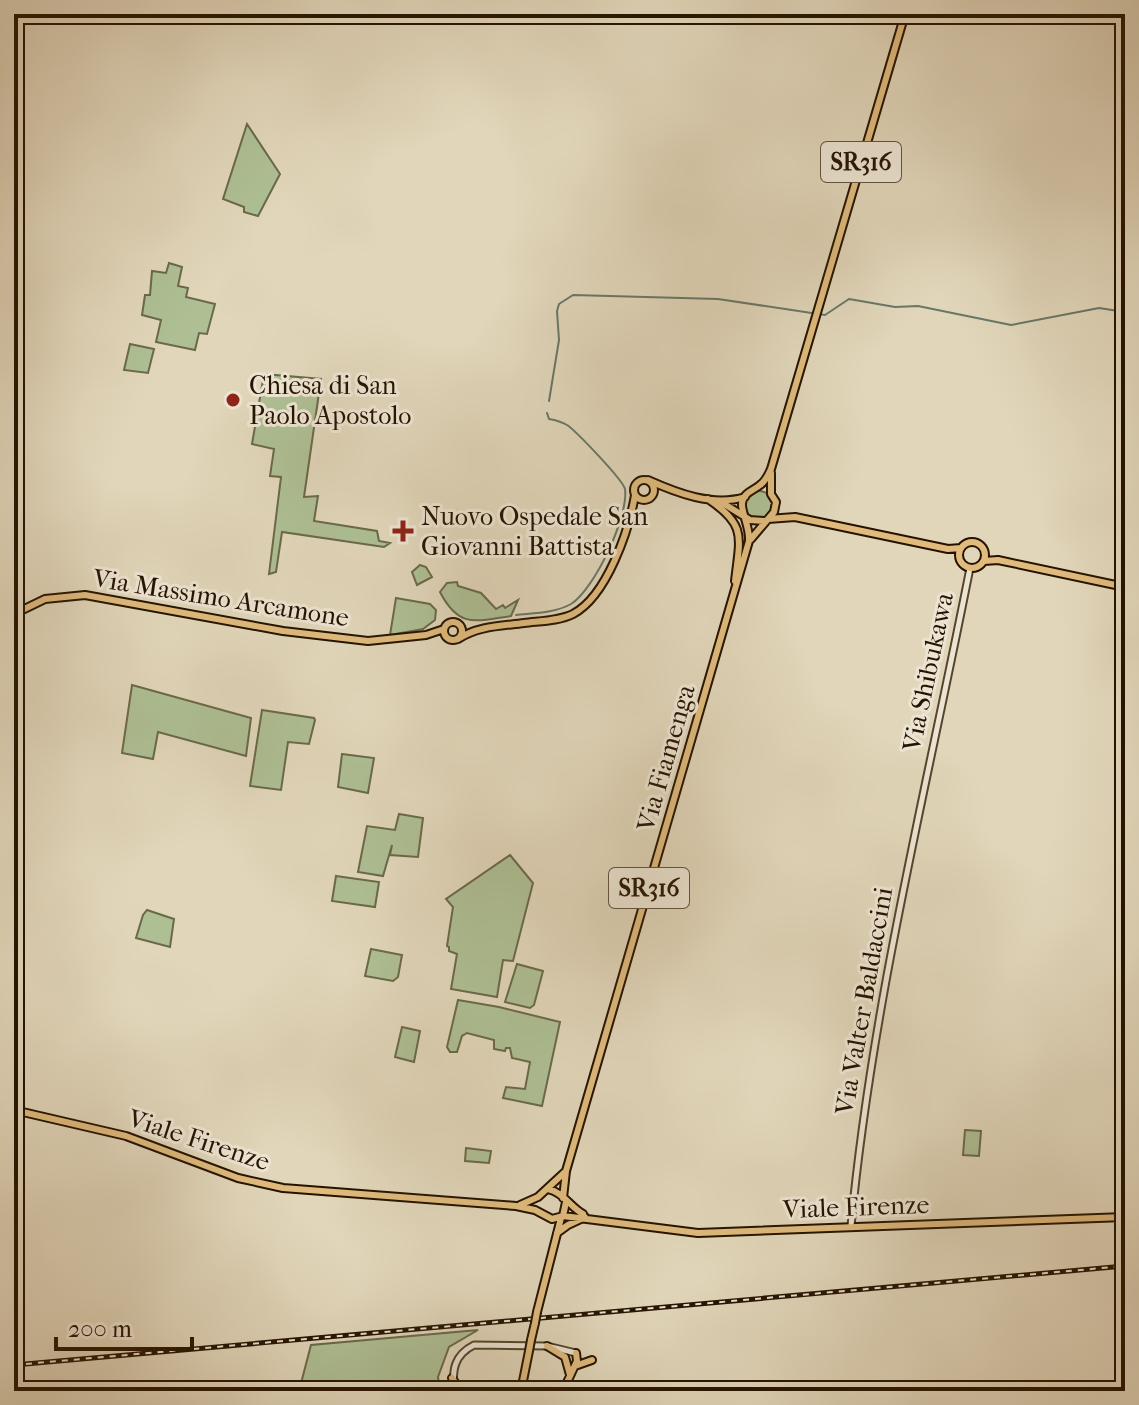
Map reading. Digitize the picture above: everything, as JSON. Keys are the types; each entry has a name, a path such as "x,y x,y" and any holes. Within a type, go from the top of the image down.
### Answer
{"main road":[{"name":"SR316","path":"745,497 762,485 771,469 905,14"},
{"name":"SR316","path":"771,469 771,494"},
{"path":"675,492 647,499 635,495 636,483 648,480 675,492 718,501 755,522 795,517 948,549 961,548 973,542 981,545 984,557 978,567 970,568 948,549"},
{"path":"647,499 654,490 648,480"},
{"path":"752,490 763,489 771,494 783,510 795,517"},
{"name":"Via Massimo Arcamone","path":"426,635 458,639 480,629 555,620 582,608 600,587 631,517 635,495"},
{"path":"718,501 745,497"},
{"name":"Via Fiamenga","path":"565,1200 566,1171 749,541 746,516 742,509 745,497"},
{"name":"Via Massimo Arcamone","path":"631,517 647,499"},
{"path":"708,499 728,513 737,526 732,604"},
{"name":"Via Fiamenga","path":"749,541 774,512 776,502"},
{"path":"959,556 961,548"},
{"path":"984,557 1125,587"},
{"name":"Via Massimo Arcamone","path":"14,614 45,599 85,595 283,631 354,640 426,635 444,629 452,622 480,629"},
{"path":"458,639 462,634 460,625"},
{"path":"444,629 448,639"},
{"name":"Viale Firenze","path":"14,1110 126,1136 238,1178 268,1185 516,1206 549,1218 587,1218 698,1233 1125,1217"},
{"name":"Via Fiamenga","path":"548,1189 566,1171"},
{"name":"Viale Firenze","path":"516,1206 548,1189 556,1191 587,1218"},
{"path":"538,1197 542,1213"},
{"name":"SR316","path":"521,1389 555,1236 566,1210 565,1200"},
{"path":"549,1218 555,1236 568,1225 587,1218"},
{"path":"547,1346 563,1354 572,1369"},
{"path":"14,1351 14,1383"},
{"path":"563,1391 576,1353"},
{"path":"572,1369 592,1360"},
{"path":"452,1378 461,1391"}],"street":[{"name":"Via Shibukawa","path":"925,785 970,568"},
{"name":"Via Valter Baldaccini","path":"851,1226 860,1141 889,962 925,785"},
{"path":"454,1391 452,1378 456,1360 474,1345 547,1346 576,1353"}],"green space":[{"path":"247,124 280,174 258,216 244,212 244,207 223,199"},
{"path":"169,263 182,267 178,286 188,288 186,297 215,304 207,334 199,333 195,350 156,342 161,320 142,315 145,295 150,295 152,271 166,273"},
{"path":"130,344 154,349 148,373 124,370"},
{"path":"264,374 321,379 304,497 318,496 314,521 377,531 379,541 390,543 384,547 282,532 276,572 269,574 281,477 270,476 274,449 252,444"},
{"path":"759,491 769,495 773,505 769,515 759,519 749,515 745,505 749,495"},
{"path":"420,565 426,567 432,577 417,585 412,572"},
{"path":"457,582 458,586 481,593 496,609 503,605 505,608 518,600 511,616 470,620 454,612 440,592 447,583"},
{"path":"396,598 430,604 436,610 435,620 423,629 390,635"},
{"path":"132,685 251,718 246,756 158,732 153,759 122,753"},
{"path":"262,710 315,720 309,744 288,742 281,790 250,786"},
{"path":"342,754 374,758 368,793 338,787"},
{"path":"399,814 423,818 418,857 390,855 392,845 383,876 358,872 367,826 395,830"},
{"path":"510,855 533,883 513,961 503,960 497,997 451,989 457,954 449,951 447,946 453,907 446,899"},
{"path":"336,876 379,882 375,907 332,901"},
{"path":"147,910 174,919 170,947 136,938"},
{"path":"371,949 402,955 398,977 393,981 365,976"},
{"path":"517,964 543,971 534,1005 530,1008 505,1002"},
{"path":"458,1000 560,1022 542,1106 503,1098 506,1087 525,1089 530,1062 512,1058 510,1048 505,1051 494,1049 494,1040 467,1033 462,1036 457,1052 450,1052 447,1047"},
{"path":"402,1027 420,1031 414,1062 395,1057"},
{"path":"965,1130 981,1131 979,1156 963,1155"},
{"path":"466,1148 491,1151 489,1163 465,1161"},
{"path":"478,1330 449,1347 438,1377 440,1391 299,1391 311,1345"}],"waterway":[{"path":"549,401 559,340 557,311 559,304 573,295 718,299 825,315 849,299 895,307 918,306 1011,325 1099,308 1125,312"},
{"path":"516,615 558,609 580,596 608,551 625,501 625,489 608,466 572,429 549,419 547,413"}],"railway":[{"path":"14,1365 1125,1266"}],"place":[{"name":"Chiesa di San Paolo Apostolo","path":"233,400"},
{"name":"Nuovo Ospedale San Giovanni Battista","path":"403,531"}]}
